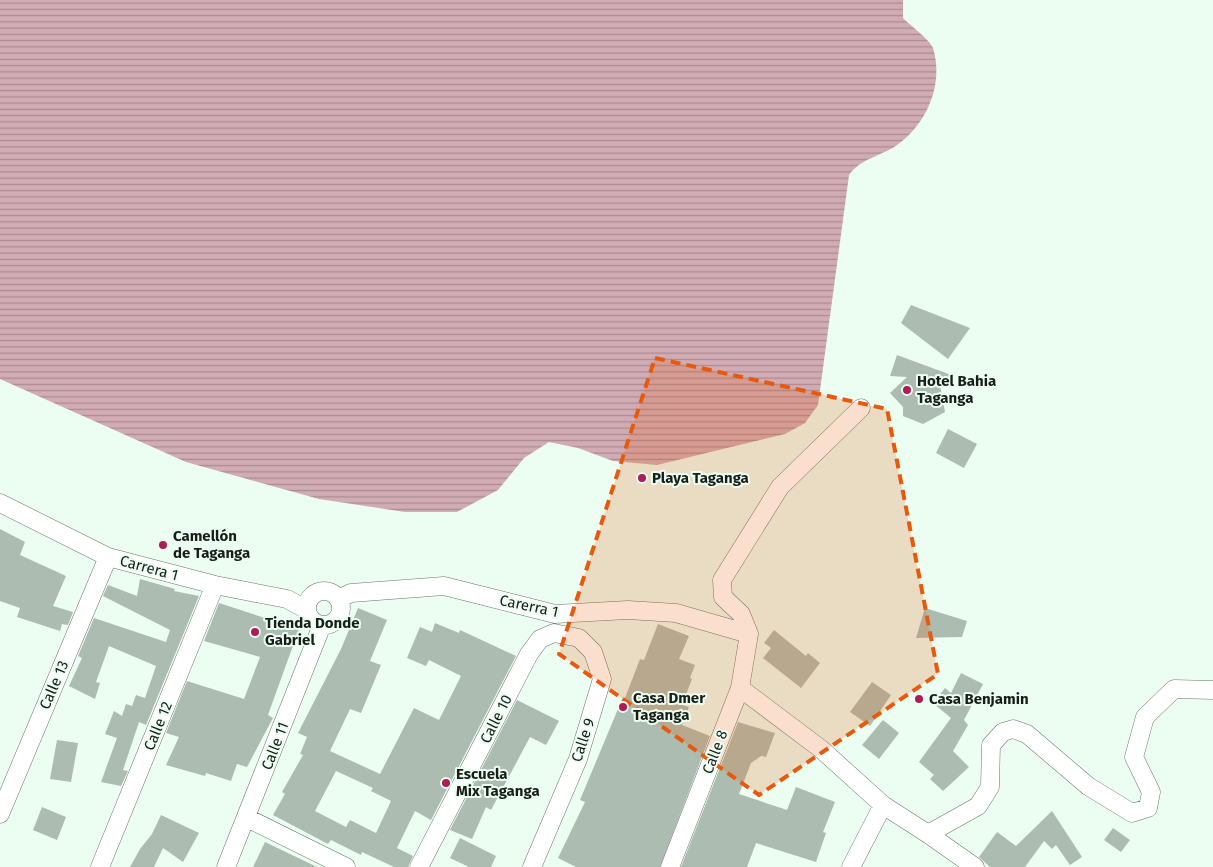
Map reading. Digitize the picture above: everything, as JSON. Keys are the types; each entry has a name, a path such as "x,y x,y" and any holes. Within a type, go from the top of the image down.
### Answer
{"street":[{"path":"750,634 741,614 723,597 722,580 780,486 861,408"},
{"name":"Carrera 1","path":"0,503 108,557 215,585 287,599 307,610"},
{"name":"Calle 13","path":"1,807 108,557"},
{"name":"Calle 12","path":"100,867 215,585"},
{"name":"Carerra 1","path":"338,599 351,592 444,586 555,614 628,610 676,613 750,634"},
{"path":"330,591 338,599 341,610 339,615 330,623 322,625 311,619 307,610 309,599 318,592 330,591"},
{"name":"Calle 11","path":"226,867 322,625"},
{"name":"Calle 10","path":"419,867 529,654 540,639 554,633"},
{"name":"Calle 9","path":"532,867 578,759 602,679 592,652 579,638 554,633"},
{"name":"Calle 8","path":"670,867 740,688 750,634"},
{"path":"740,688 820,748 883,806 928,834 975,867"},
{"path":"928,834 978,806 990,787 991,745 1003,732 1014,729 1026,734 1088,786 1132,813 1148,808 1151,792 1134,756 1144,717 1174,689 1213,690"},
{"path":"851,867 883,806"},
{"path":"247,818 346,867"}],"highlighted area":[{"path":"655,358 887,409 938,674 759,795 559,654"}],"shaded area":[{"path":"0,0 903,0 903,18 933,48 936,75 930,102 917,126 897,145 865,161 849,175 818,405 805,423 785,434 657,465 613,461 578,448 549,442 524,458 498,490 457,512 405,512 319,499 186,462 0,379"}],"building":[{"path":"911,305 970,328 948,359 901,323"},
{"path":"897,355 954,376 953,381 939,380 945,412 923,424 903,416 903,407 890,393 907,377 890,376"},
{"path":"948,429 977,444 964,468 936,453"},
{"path":"0,529 25,542 20,555 66,576 53,606 73,612 68,625 62,624 60,631 17,617 20,608 0,601"},
{"path":"140,579 175,589 174,591 199,596 146,725 139,722 123,770 128,771 121,786 101,782 117,738 105,734 114,711 122,716 126,704 132,706 136,695 145,698 156,666 109,646 96,682 100,683 95,699 69,686 82,658 78,656 94,618 166,642 170,630 103,596 108,585 137,596"},
{"path":"219,603 299,629 268,715 273,718 247,767 237,764 231,781 206,773 205,776 166,765 179,737 166,733 187,681 244,699 260,657 204,641"},
{"path":"358,608 387,620 370,661 381,665 361,713 350,709 330,751 380,774 414,708 439,720 461,676 429,660 426,666 407,658 420,627 432,632 435,623 459,633 460,630 516,656 431,820 415,811 397,848 413,856 408,867 394,867 362,852 361,855 331,840 328,844 273,815 285,794 282,792 303,755 300,754 307,737 298,733 341,649","holes":["336,771 373,788 371,791 391,801 376,833 350,820 346,827 315,811"]},
{"path":"925,608 967,621 962,637 916,638"},
{"path":"658,624 689,636 679,659 695,665 682,705 689,707 682,725 710,736 660,867 576,867 558,858 585,802 580,800 623,697 625,698 640,659 644,660"},
{"path":"774,630 806,656 808,653 820,663 801,688 763,658 771,648 764,643"},
{"path":"961,673 983,684 964,720 968,725 953,751 969,767 943,791 930,779 934,775 919,762 951,718 933,703 945,688 951,693"},
{"path":"872,682 891,695 870,726 850,712"},
{"path":"517,700 559,721 546,745 530,737 491,810 486,807 472,839 450,830"},
{"path":"883,720 899,733 879,759 862,745"},
{"path":"738,722 775,733 766,757 761,756 751,763 739,794 787,810 796,787 835,802 823,832 826,833 816,862 756,843 747,867 681,867"},
{"path":"57,740 78,743 71,782 50,779"},
{"path":"42,807 66,817 57,840 33,830"},
{"path":"1052,811 1082,857 1070,865 1056,845 1052,849 1044,841 1025,867 990,867 979,857 997,832 1016,846"},
{"path":"161,815 199,833 183,862 163,848 154,867 130,867 140,849 152,834"},
{"path":"1113,828 1130,840 1121,852 1104,840"},
{"path":"460,838 496,856 491,867 469,867 450,858"},
{"path":"265,842 317,867 253,867"}],"place":[{"name":"Hotel Bahia Taganga","path":"907,390"},
{"name":"Playa Taganga","path":"642,478"},
{"name":"Camellón de Taganga","path":"163,545"},
{"name":"Tienda Donde Gabriel","path":"255,632"},
{"name":"Casa Benjamin","path":"919,699"},
{"name":"Casa Dmer Taganga","path":"623,707"},
{"name":"Escuela Mix Taganga","path":"446,783"}]}
